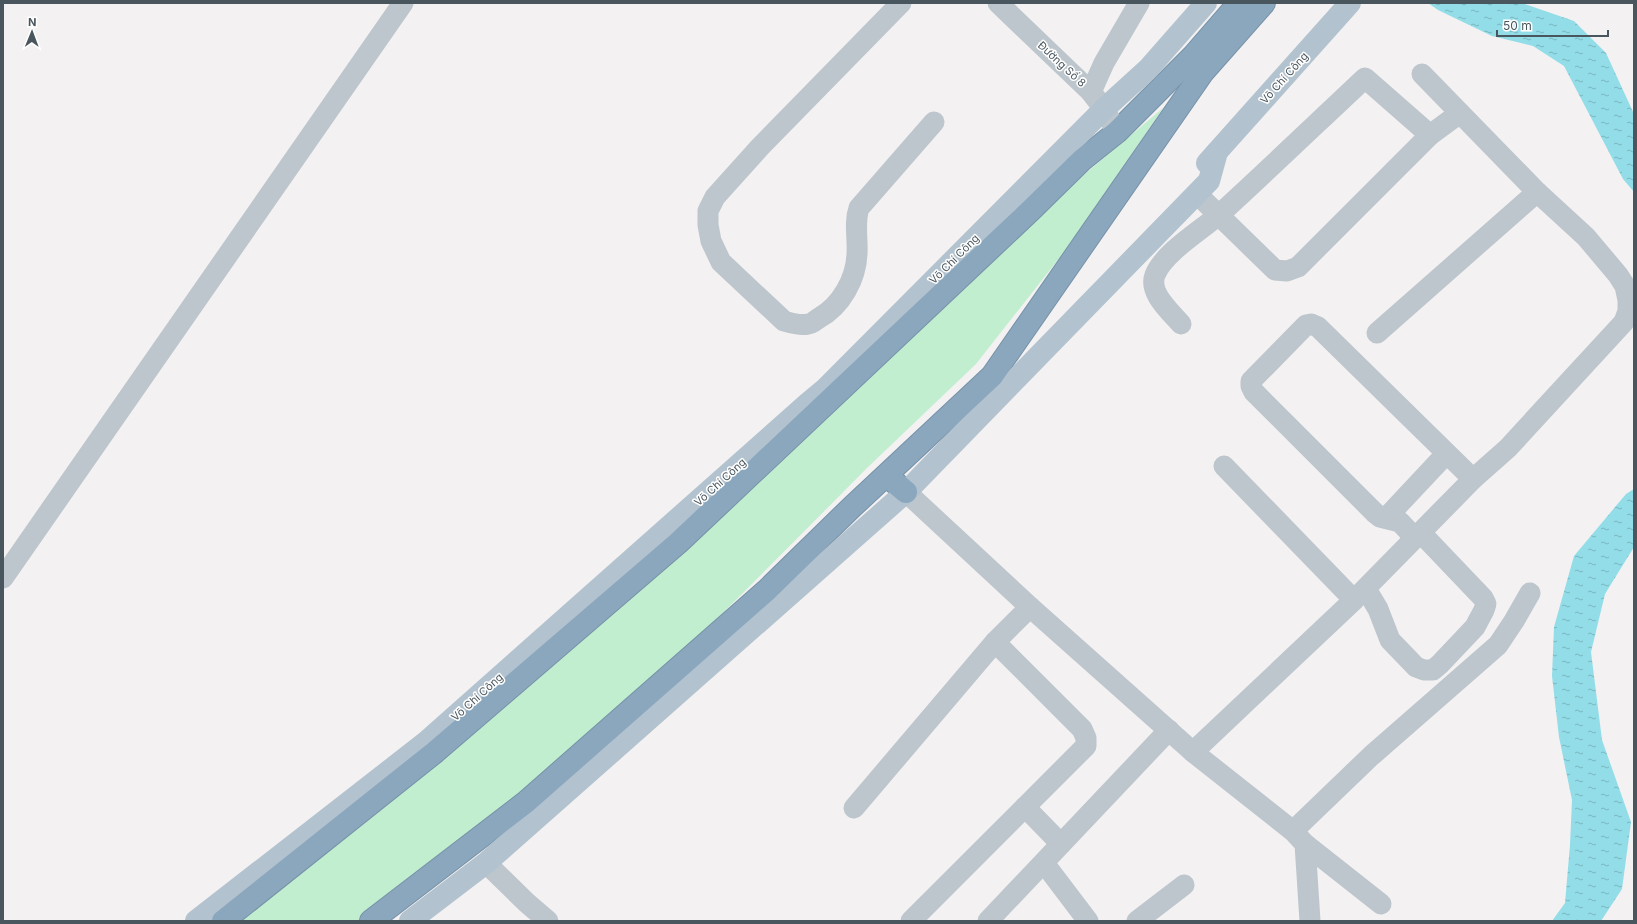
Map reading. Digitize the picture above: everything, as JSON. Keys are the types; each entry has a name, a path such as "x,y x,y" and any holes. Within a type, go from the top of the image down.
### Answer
{"highway":[{"path":"1198,64 1239,3"},
{"path":"1198,64 1264,3"},
{"name":"Võ Chí Công","path":"223,921 435,752 678,544 1082,160 1198,64"},
{"name":"Võ Chí Công","path":"371,921 526,802 767,590 853,506 887,476 992,376 1198,64"},
{"path":"887,476 906,492"}],"main road":[{"name":"Võ Chí Công","path":"196,921 426,742 813,399 1104,109 1148,69 1206,3"},
{"name":"Võ Chí Công","path":"992,376 1066,311 1217,152 1350,3"},
{"name":"Võ Chí Công","path":"410,921 486,863 906,492 1209,181 1217,152"}],"street":[{"path":"3,578 403,3"},
{"path":"901,3 760,147 715,197 708,211 708,225 710,241 721,262 784,321 795,324 809,324 828,314 846,291 856,268 858,254 857,215 860,208 934,122"},
{"name":"Đường Số 8","path":"998,3 1091,92 1104,109 1117,132"},
{"path":"1091,92 1104,63 1139,3"},
{"path":"1193,752 1360,594 1473,479 1508,448 1624,322 1628,311 1628,300 1625,286 1618,275 1586,236 1537,192 1422,74"},
{"path":"1181,324 1157,294 1154,286 1154,276 1165,258 1219,214 1365,78 1430,135"},
{"path":"1197,194 1275,270 1287,272 1298,267 1430,135 1460,113"},
{"path":"1377,333 1537,192"},
{"path":"1224,466 1360,594 1378,609 1390,640 1416,668 1424,670 1433,670 1475,627 1486,604 1483,598 1418,536 1400,522 1380,517 1375,513 1254,392 1251,386 1251,381 1306,325 1311,324 1318,327 1473,479"},
{"path":"1386,518 1446,454"},
{"path":"906,492 1030,607 1193,752 1381,904"},
{"path":"1310,921 1299,838 1377,751 1498,644 1514,621 1530,593"},
{"path":"854,808 995,642 1030,607"},
{"path":"910,921 1080,754 1086,746 1086,738 1082,729 995,642"},
{"path":"988,921 1169,730"},
{"path":"1025,807 1061,844"},
{"path":"486,863 527,903 548,921"},
{"path":"1044,863 1088,921"},
{"path":"1137,921 1184,885"}],"green space":[{"path":"1163,108 1068,247 976,364 867,468 649,685 495,818 361,921 238,921 370,819 439,763 999,246"}],"water":[{"path":"1428,3 1522,3 1574,21 1606,53 1634,114 1634,192 1623,179 1564,66 1533,46 1492,36 1438,10"},
{"path":"1634,489 1634,547 1605,594 1591,652 1602,740 1631,822 1622,889 1601,921 1552,921 1565,903 1572,800 1559,737 1552,676 1554,627 1574,556 1626,494"}]}
